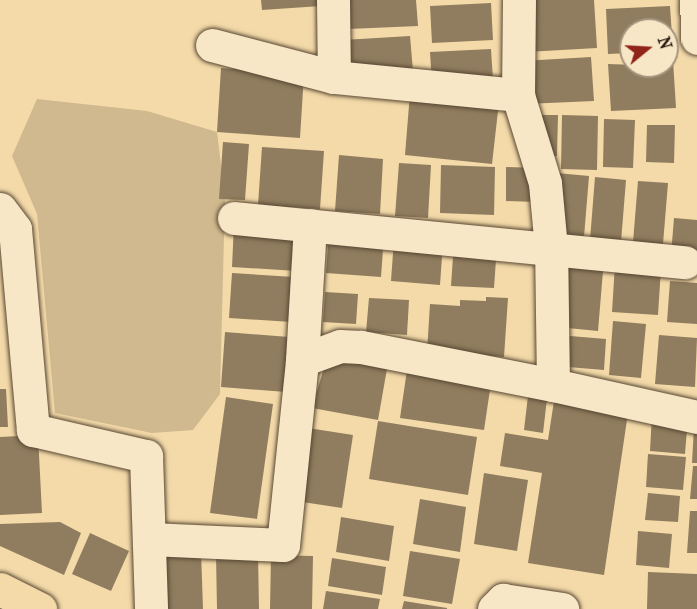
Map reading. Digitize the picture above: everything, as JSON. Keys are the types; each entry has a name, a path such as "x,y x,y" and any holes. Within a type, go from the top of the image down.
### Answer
{"main road":[{"path":"0,589 40,609"}],"street":[{"path":"333,0 334,77"},
{"path":"519,0 518,95 545,183 551,248 554,385"},
{"path":"696,0 697,38"},
{"path":"212,45 334,77 518,95"},
{"path":"0,210 15,230 33,430 146,456 151,609"},
{"path":"234,218 685,262"},
{"path":"150,539 283,545 302,360 310,225"},
{"path":"302,360 340,346 361,347 554,385 697,417"},
{"path":"494,609 503,600 562,609"}],"shaded area":[{"path":"37,99 147,111 217,132 225,197 220,394 193,430 152,433 55,413 37,214 12,156"}],"building":[{"path":"261,0 321,0 321,6 262,10"},
{"path":"346,0 416,0 418,26 348,29"},
{"path":"523,0 594,0 597,48 526,52"},
{"path":"491,3 493,40 432,43 430,6"},
{"path":"670,6 671,18 619,18 619,54 608,54 606,9"},
{"path":"410,36 413,71 345,74 343,40"},
{"path":"491,49 493,80 432,83 430,52"},
{"path":"591,57 594,101 525,104 522,61"},
{"path":"608,64 619,64 619,78 674,78 676,108 611,111"},
{"path":"221,68 304,74 300,138 217,132"},
{"path":"410,93 499,102 492,164 405,155"},
{"path":"541,115 558,115 557,156 540,156"},
{"path":"562,115 598,116 597,170 561,169"},
{"path":"604,119 635,120 633,168 603,167"},
{"path":"647,125 675,125 674,163 646,162"},
{"path":"223,142 249,144 245,200 219,199"},
{"path":"262,147 324,151 320,209 258,205"},
{"path":"339,155 383,159 380,214 335,211"},
{"path":"399,163 431,165 428,218 395,216"},
{"path":"441,165 495,167 494,215 440,213"},
{"path":"506,167 538,168 537,202 506,201"},
{"path":"557,173 589,176 584,237 552,235"},
{"path":"595,177 626,180 621,242 590,240"},
{"path":"638,181 668,183 663,244 633,242"},
{"path":"674,218 697,220 697,257 671,255"},
{"path":"234,224 300,229 297,271 232,267"},
{"path":"329,233 384,236 381,277 326,273"},
{"path":"394,239 443,243 440,285 391,281"},
{"path":"454,242 497,245 494,288 451,286"},
{"path":"563,256 604,259 598,331 557,327"},
{"path":"615,264 661,268 658,315 612,312"},
{"path":"232,273 294,277 291,322 229,318"},
{"path":"670,281 697,283 697,324 667,322"},
{"path":"325,292 358,294 356,324 323,322"},
{"path":"486,297 508,298 504,357 427,352 430,304 460,306 460,300 486,301"},
{"path":"369,298 409,300 407,335 366,332"},
{"path":"613,321 646,324 641,378 609,375"},
{"path":"225,332 289,337 286,392 221,387"},
{"path":"558,335 606,339 604,370 556,366"},
{"path":"659,335 697,338 695,387 655,384"},
{"path":"326,361 388,363 378,420 312,408"},
{"path":"407,370 491,383 484,430 400,418"},
{"path":"529,387 548,390 543,433 524,430"},
{"path":"0,389 6,389 8,427 0,427"},
{"path":"226,397 273,404 257,519 210,513"},
{"path":"554,401 628,413 604,575 528,563 542,473 500,466 505,433 548,440"},
{"path":"652,414 688,417 685,454 650,451"},
{"path":"378,421 477,437 468,495 369,479"},
{"path":"694,427 697,427 697,463 692,463"},
{"path":"308,428 353,435 342,508 296,501"},
{"path":"38,435 42,513 0,515 0,437"},
{"path":"648,454 686,457 683,490 646,487"},
{"path":"693,466 697,466 697,499 690,499"},
{"path":"484,473 528,480 517,551 474,544"},
{"path":"648,493 680,496 678,522 645,520"},
{"path":"420,499 466,507 460,552 413,544"},
{"path":"690,511 697,511 697,553 687,553"},
{"path":"341,517 394,526 389,561 336,552"},
{"path":"60,522 81,533 64,575 0,546 0,524"},
{"path":"638,531 672,534 669,568 636,565"},
{"path":"90,533 129,551 111,591 72,574"},
{"path":"201,551 203,609 164,609 162,553"},
{"path":"410,551 460,559 452,604 403,596"},
{"path":"258,554 259,609 217,609 216,555"},
{"path":"271,555 313,556 312,609 270,609"},
{"path":"332,558 386,567 382,595 328,586"},
{"path":"648,572 697,574 697,609 647,609"},
{"path":"326,591 380,599 378,609 323,609"},
{"path":"404,601 447,608 447,609 402,609"}]}
